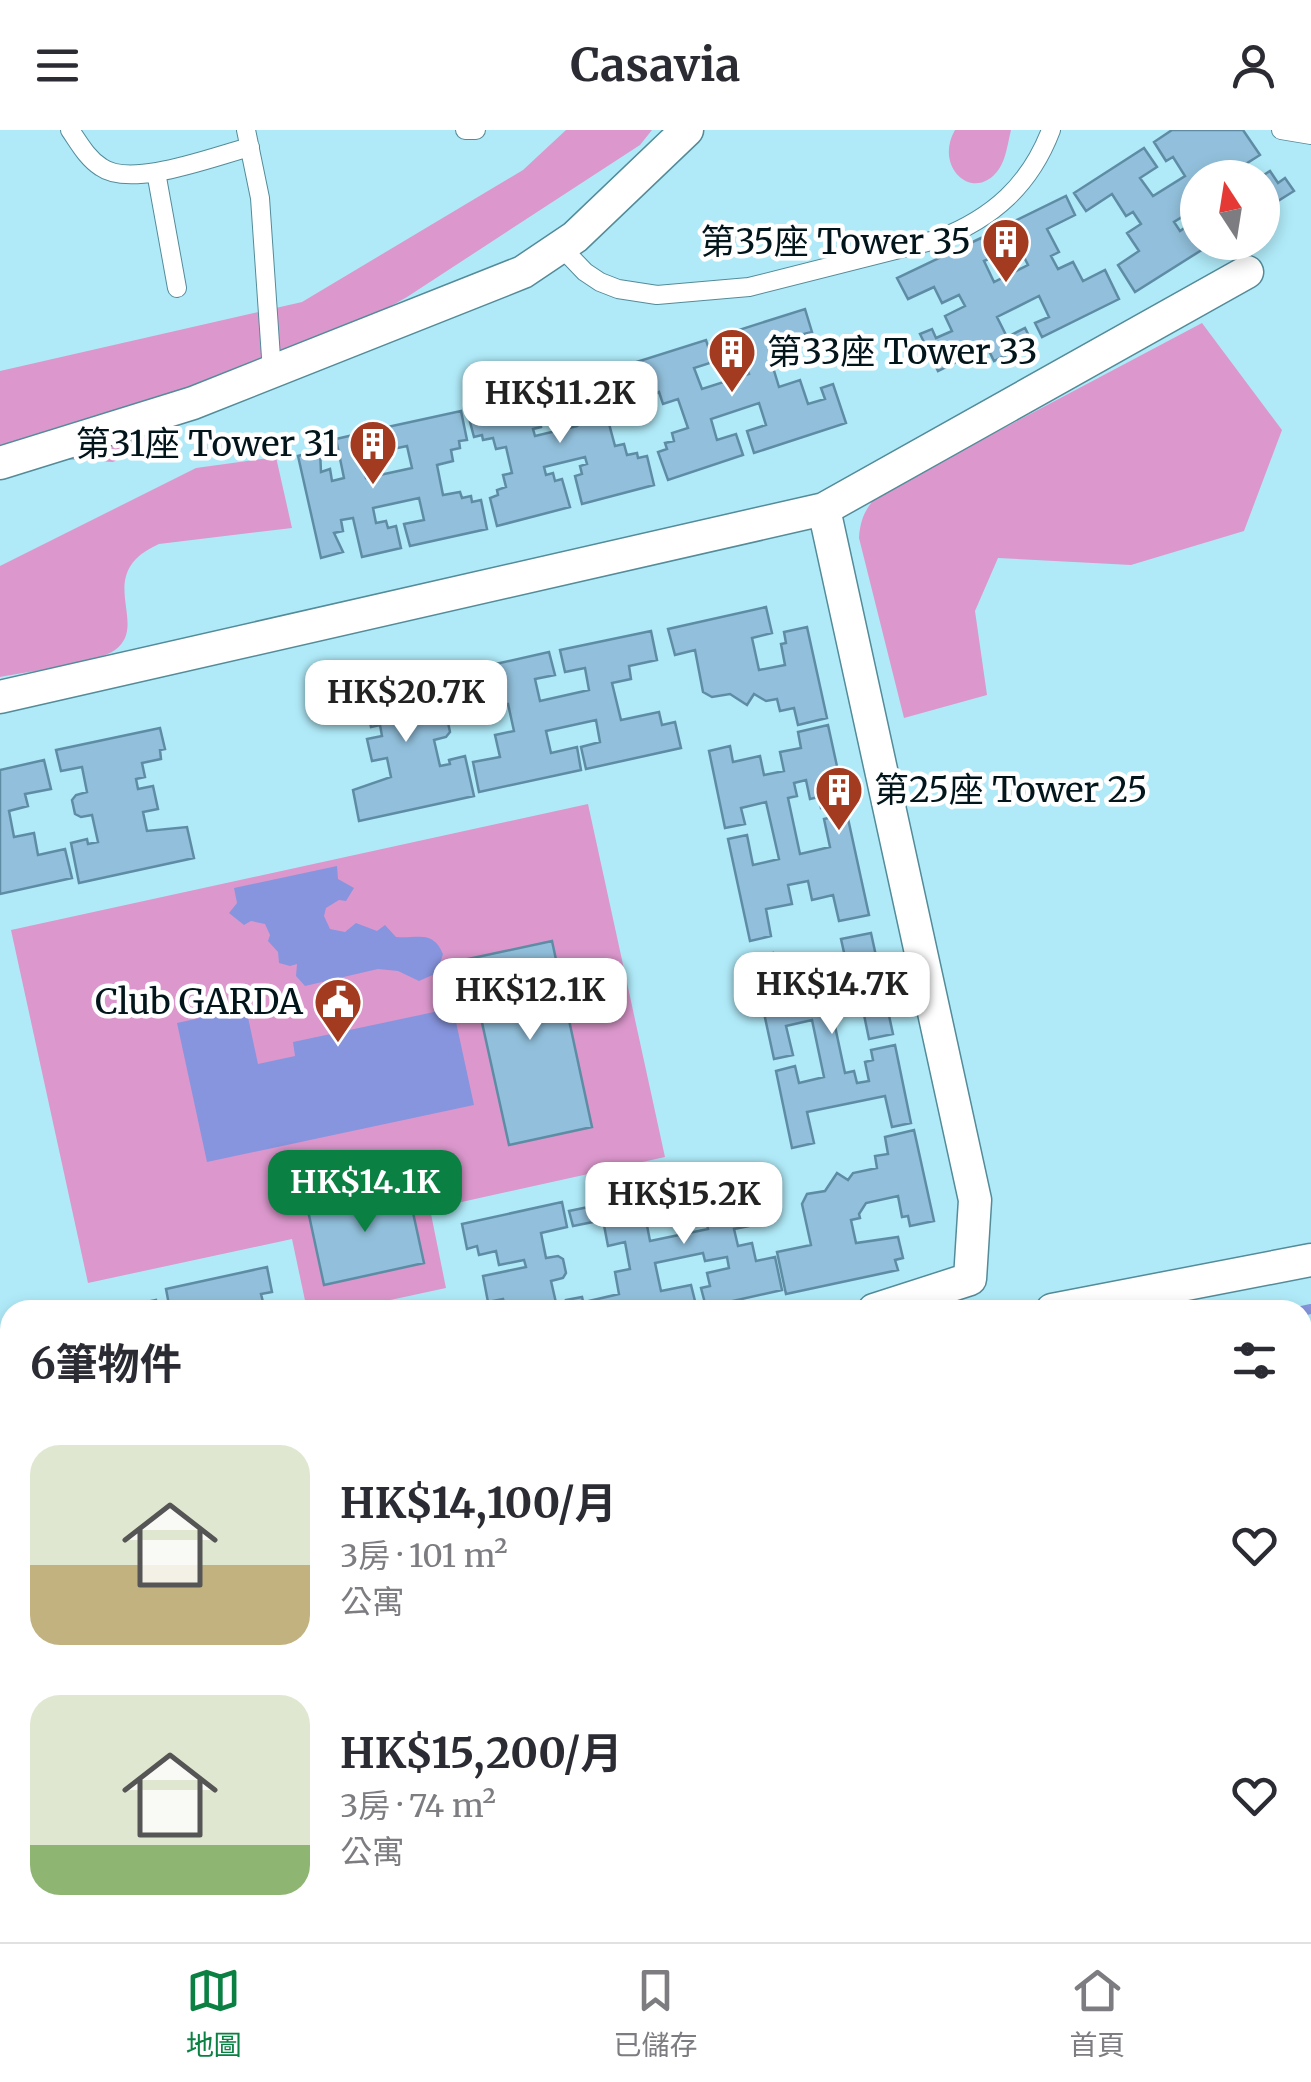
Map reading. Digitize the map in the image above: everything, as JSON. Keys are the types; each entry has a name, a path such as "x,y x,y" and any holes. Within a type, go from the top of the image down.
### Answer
{"street":[{"path":"0,463 194,403 524,272 561,247 687,130"},
{"path":"0,698 824,508 1247,272"},
{"path":"824,508 974,1200 970,1278 904,1300"},
{"path":"1104,1300 1311,1260"}],"lane":[{"path":"70,130 103,170 123,174 156,172 248,139 260,198 272,372"},
{"path":"465,130 476,130"},
{"path":"561,247 584,272 600,282 637,294 749,288 962,230 984,218 1021,184 1036,164 1051,130"},
{"path":"1281,130 1311,135"},
{"path":"156,172 177,288"}],"shaded area":[{"path":"566,130 652,130 640,145 407,297 113,462 0,456 0,371 302,302 523,170"},
{"path":"955,130 1011,130 1001,165 989,179 969,182 953,168 949,157"},
{"path":"1202,323 1282,430 1244,531 1131,565 998,558 975,611 987,695 904,718 859,538 862,519 871,504 879,494"},
{"path":"276,457 292,528 159,544 139,556 128,570 128,627 115,650 77,663 0,677 0,566 196,468"},
{"name":"Club GARDA","path":"588,804 665,1157 430,1209 446,1288 390,1300 305,1300 292,1239 88,1283 11,930"}],"water":[{"path":"337,866 338,879 354,888 346,901 339,900 326,908 324,916 330,929 345,932 356,923 377,931 385,925 396,937 429,938 443,954 437,973 419,981 398,971 378,969 305,986 296,976 297,964 279,963 265,924 251,921 244,925 229,913 237,903 234,888"},
{"path":"246,1008 258,1064 295,1056 293,1042 453,1008 474,1105 207,1162 177,1023"}],"building":[{"path":"1172,130 1243,130 1260,155 1252,160 1180,160 1180,168 1173,157 1166,161 1154,142"},
{"path":"1144,148 1157,167 1140,178 1153,196 1180,179 1180,218 1174,222 1180,231 1180,260 1186,260 1135,292 1118,265 1139,251 1127,233 1141,224 1133,212 1126,216 1112,194 1086,211 1074,193"},
{"path":"1285,178 1294,191 1280,200 1280,182"},
{"name":"第35座 Tower 35","path":"1066,196 1075,215 1047,229 1059,252 1051,256 1058,269 1073,262 1083,281 1105,270 1119,299 1042,337 1035,323 1049,317 1039,296 997,317 1007,337 1025,328 1032,342 994,361 987,347 938,371 920,334 932,329 936,338 952,331 945,316 965,306 959,295 942,303 934,287 908,299 897,278 981,238 991,258 984,261 994,282 1028,265 1018,245 1000,254 990,233"},
{"name":"第33座 Tower 33","path":"805,309 812,332 800,335 802,341 786,346 790,358 772,364 779,387 800,380 808,404 825,399 821,388 833,384 846,423 754,453 747,431 766,425 759,403 711,419 717,440 736,434 743,455 668,480 658,452 667,449 665,443 674,441 672,433 688,428 678,399 663,404 659,392 650,396 648,390 640,392 630,364 706,340 713,362 694,368 702,389 749,374 743,353 724,359 717,337"},
{"path":"624,367 631,395 615,406 618,417 608,420 615,446 624,444 627,455 647,456 654,485 582,504 575,476 582,474 580,466 587,464 585,457 544,467 546,475 553,473 555,481 562,479 570,507 497,526 490,498 506,487 503,475 512,473 506,447 496,449 493,438 474,437 466,407 538,389 546,417 539,419 541,427 533,429 535,436 577,426 575,418 567,420 566,412 559,414 551,385"},
{"name":"第31座 Tower 31","path":"461,411 467,440 459,441 460,448 451,450 453,461 437,465 443,495 460,492 462,498 471,496 472,502 481,500 487,529 410,546 404,524 424,520 419,498 373,508 376,523 386,521 388,528 396,526 401,548 362,557 353,518 341,520 343,531 334,533 343,552 321,558 298,456 320,450 321,472 330,469 332,481 344,478 336,439 375,430 379,452 371,454 373,460 362,463 366,478 412,468 407,446 388,450 383,428"},
{"path":"766,607 772,633 752,638 759,670 785,665 781,644 786,643 784,632 807,627 827,718 798,725 794,708 780,711 777,699 766,701 754,694 747,705 730,694 712,697 703,692 695,650 675,655 668,629"},
{"path":"651,631 657,660 629,666 631,679 612,683 621,720 659,712 662,725 675,722 681,748 586,769 581,747 600,742 596,720 546,731 551,753 577,747 581,770 479,792 473,762 500,757 495,735 514,731 508,704 476,711 474,699 461,702 455,673 549,652 555,675 535,679 540,701 589,690 585,668 565,672 560,650"},
{"path":"441,666 445,687 424,692 430,717 447,718 450,732 434,740 440,766 465,756 474,796 359,821 353,790 391,777 387,758 372,761 367,739 382,736 380,725 371,727 368,713 348,717 347,709 341,710 337,689"},
{"name":"第25座 Tower 25","path":"828,725 845,803 821,808 819,797 810,799 806,780 794,783 797,796 788,798 800,854 830,847 824,819 847,814 869,915 839,921 833,895 812,900 808,881 788,885 792,904 766,909 771,936 750,941 728,839 747,835 753,865 779,859 766,802 741,808 745,824 725,828 709,751 730,746 733,762 760,756 764,775 784,771 780,752 801,748 798,732"},
{"path":"160,728 165,749 160,750 161,759 142,763 145,777 136,779 138,789 153,786 158,809 143,812 147,831 187,827 194,858 79,883 71,843 87,839 88,844 98,842 92,815 75,814 72,800 87,792 82,767 61,771 56,750"},
{"path":"44,760 51,789 25,794 28,806 9,811 14,837 34,833 38,855 65,849 72,878 0,894 0,770"},
{"path":"871,933 893,1034 869,1039 863,1010 833,1017 845,1073 854,1071 857,1083 869,1081 865,1062 873,1060 871,1050 895,1045 911,1123 892,1127 885,1096 807,1112 814,1143 792,1148 776,1071 795,1066 799,1083 824,1077 812,1020 786,1026 793,1055 774,1059 752,958 773,953 779,980 805,974 810,993 830,989 826,970 847,966 841,939"},
{"path":"552,941 592,1127 509,1145 468,959"},
{"path":"914,1130 934,1221 910,1226 908,1216 902,1217 898,1196 866,1203 860,1218 851,1220 856,1243 898,1237 903,1258 895,1260 898,1270 786,1294 777,1252 811,1245 802,1204 807,1194 825,1191 837,1173 848,1180 853,1173 877,1168 875,1156 888,1154 885,1137"},
{"path":"756,1171 761,1193 743,1197 749,1226 734,1229 738,1246 752,1243 756,1261 775,1257 782,1290 737,1300 704,1300 701,1288 710,1286 707,1273 729,1268 727,1257 705,1261 703,1253 655,1263 661,1291 691,1285 695,1300 593,1300 619,1294 615,1272 630,1269 625,1242 608,1246 603,1220 573,1226 569,1211 671,1190 675,1208 645,1215 650,1241 708,1229 702,1203 684,1206 680,1188"},
{"path":"407,1185 424,1263 324,1285 307,1206"},
{"path":"562,1202 567,1227 541,1233 546,1258 563,1259 566,1273 551,1281 555,1300 488,1300 483,1276 526,1267 524,1260 499,1265 496,1251 479,1255 477,1246 467,1249 462,1224"},
{"path":"267,1267 272,1292 261,1294 262,1300 168,1300 166,1289"}],"place":[{"name":"第35座 Tower 35","path":"1006,284"},
{"name":"第33座 Tower 33","path":"732,394"},
{"name":"第31座 Tower 31","path":"373,486"},
{"name":"第25座 Tower 25","path":"839,832"},
{"name":"Club GARDA","path":"338,1044"}]}
